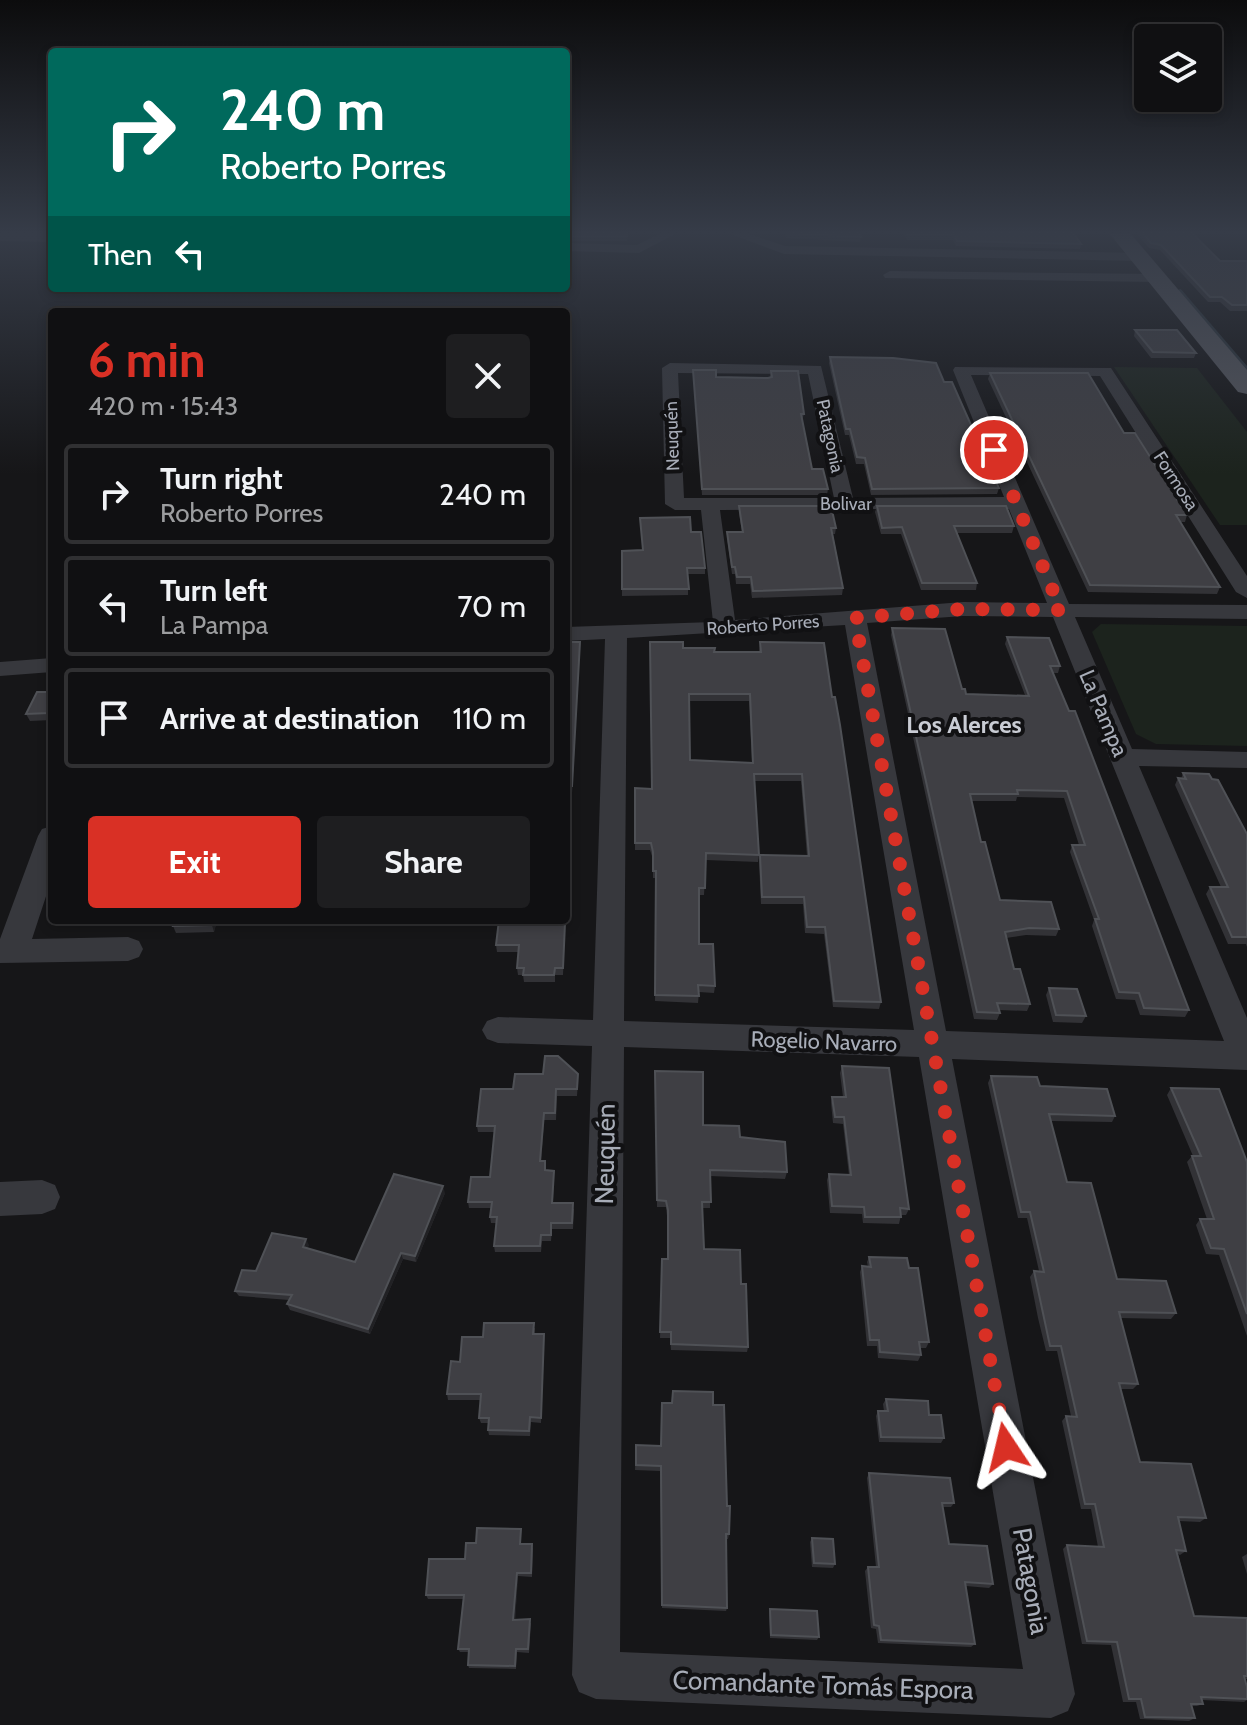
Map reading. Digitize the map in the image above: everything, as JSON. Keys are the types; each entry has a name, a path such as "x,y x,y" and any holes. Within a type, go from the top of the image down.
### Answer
{"main road":[{"path":"1187,314 1247,386"}],"street":[{"name":"Patagonia","path":"670,368 815,369 845,504"},
{"name":"Neuquén","path":"670,368 675,504"},
{"name":"Formosa","path":"961,370 1105,371 1247,592"},
{"name":"La Pampa","path":"961,370 1247,1055"},
{"name":"Bolivar","path":"675,504 1017,503"},
{"path":"710,504 725,628"},
{"name":"Roberto Porres","path":"570,634 725,628 963,609 1247,612"},
{"name":"Patagonia","path":"855,618 1051,1694"},
{"name":"Neuquén","path":"596,1675 616,633"},
{"path":"0,669 48,665"},
{"path":"1123,757 1247,760"},
{"path":"48,846 6,951 128,949"},
{"name":"Rogelio Navarro","path":"498,1030 1247,1055"},
{"path":"0,1199 42,1197"},
{"name":"Comandante Tomás Espora","path":"596,1675 1051,1694"}],"shaded area":[{"path":"1114,367 1197,368 1247,432 1247,525 1220,525"},
{"path":"1101,624 1247,626 1247,746 1156,744 1136,734 1092,632"}],"building":[{"path":"1135,330 1177,330 1196,353 1153,352"},
{"path":"830,357 893,358 936,363 944,382 952,382 999,488 872,489 865,458 857,457 850,429 846,429"},
{"path":"693,370 716,370 716,377 768,378 772,377 771,371 798,371 804,414 801,414 812,469 823,469 828,489 702,489"},
{"path":"990,373 1088,373 1124,433 1135,433 1187,515 1176,515 1220,587 1090,585"},
{"path":"739,506 831,506 836,528 831,528 843,588 753,591 751,577 737,577 735,567 732,567 727,532 743,532"},
{"path":"877,506 1006,506 1014,526 954,526 977,583 922,583 902,527 882,528"},
{"path":"690,517 691,532 701,532 705,568 687,568 689,589 622,589 622,551 643,550 640,518"},
{"path":"892,628 945,629 966,694 1029,696 1007,637 1049,638 1060,666 1050,666 1069,711 1075,711 1189,1010 1144,1008 1139,993 1119,992 1095,919 1099,919 1072,845 1085,845 1067,791 1017,790 1018,794 970,794 981,842 985,842 1000,900 1051,902 1059,929 1029,928 1005,932 1014,969 1020,969 1030,1004 997,1003 1000,1013 977,1012"},
{"path":"570,642 580,642 572,786"},
{"path":"650,642 683,642 683,648 715,648 714,652 761,652 760,642 824,643 832,697 835,697 840,725 881,1002 834,1001 825,927 807,927 804,897 762,897 760,855 809,856 802,774 754,774 759,855 706,853 705,888 699,888 699,944 713,944 715,986 698,985 699,996 655,995 656,871 653,871 651,843 635,843 635,788 652,789","holes":["689,694 750,694 753,763 690,760"]},
{"path":"37,692 48,692 48,713 26,714"},
{"path":"1183,773 1209,774 1212,779 1218,780 1247,834 1247,937 1232,937 1210,887 1228,887 1178,778 1186,779"},
{"path":"174,924 212,924 212,925"},
{"path":"499,924 565,924 563,968 555,968 554,975 523,975 524,968 517,968 519,945 496,945"},
{"path":"1049,988 1077,989 1086,1016 1056,1015"},
{"path":"545,1056 558,1056 578,1074 577,1089 556,1089 555,1113 544,1113 540,1161 545,1161 545,1170 554,1171 552,1203 573,1203 572,1223 551,1223 551,1235 541,1235 540,1246 494,1246 497,1217 490,1217 492,1202 468,1202 471,1177 490,1177 495,1126 477,1126 481,1089 513,1089 515,1074 543,1074"},
{"path":"842,1066 889,1068 909,1209 900,1208 901,1217 865,1217 864,1207 832,1206 829,1174 851,1175 844,1117 835,1117 832,1097 846,1097"},
{"path":"655,1071 703,1072 703,1125 739,1126 740,1137 785,1142 787,1172 710,1170 711,1202 702,1202 704,1249 740,1250 741,1284 746,1284 748,1347 671,1344 671,1332 660,1332 662,1259 668,1259 668,1210 666,1201 657,1200"},
{"path":"991,1076 1037,1077 1040,1086 1107,1089 1115,1116 1049,1114 1067,1182 1091,1183 1117,1279 1166,1281 1176,1313 1119,1312 1138,1384 1119,1383 1140,1462 1191,1464 1206,1518 1178,1517 1186,1551 1176,1550 1194,1616 1247,1618 1247,1676 1244,1676 1247,1699 1201,1697 1203,1704 1191,1704 1195,1718 1145,1717 1141,1699 1129,1699 1117,1642 1087,1641 1067,1545 1104,1547 1095,1504 1085,1504 1066,1416 1077,1417 1061,1346 1050,1346 1034,1271 1044,1272 1030,1212 1021,1212"},
{"path":"1171,1088 1219,1089 1247,1162 1247,1314 1224,1249 1211,1248 1200,1219 1214,1219 1192,1156 1201,1156"},
{"path":"394,1174 443,1186 415,1256 401,1253 368,1329 287,1304 292,1295 235,1291 242,1270 256,1271 272,1233 306,1239 303,1247 355,1262"},
{"path":"869,1257 907,1258 909,1268 918,1268 929,1342 919,1342 921,1355 880,1352 879,1340 870,1340 862,1266 871,1267"},
{"path":"484,1323 534,1323 533,1334 544,1334 541,1418 530,1417 529,1431 488,1430 489,1418 479,1418 481,1394 447,1394 451,1361 460,1362 462,1337 483,1337"},
{"path":"673,1391 713,1392 713,1405 724,1405 727,1506 730,1506 729,1534 726,1534 727,1608 662,1605 661,1466 636,1465 636,1445 661,1446 662,1403 672,1403"},
{"path":"886,1399 928,1401 929,1415 941,1415 944,1438 881,1437 878,1411 888,1411"},
{"path":"869,1473 950,1478 954,1503 942,1503 949,1544 987,1546 993,1584 965,1582 975,1644 881,1640 879,1626 874,1625 868,1567 879,1567"},
{"path":"477,1528 521,1529 520,1544 532,1544 531,1573 517,1573 513,1620 530,1619 528,1649 516,1649 515,1666 468,1665 469,1649 458,1649 464,1595 426,1595 429,1559 465,1559 466,1543 476,1543"},
{"path":"812,1538 833,1539 835,1564 814,1563"},
{"path":"770,1609 817,1611 819,1637 771,1635"}],"waterway":[{"path":"1199,314 1247,369"}],"district":[{"name":"Los Alerces","path":"964,725"}],"route":[{"path":"994,450 1061,610 963,609 855,618 1006,1447"}]}
